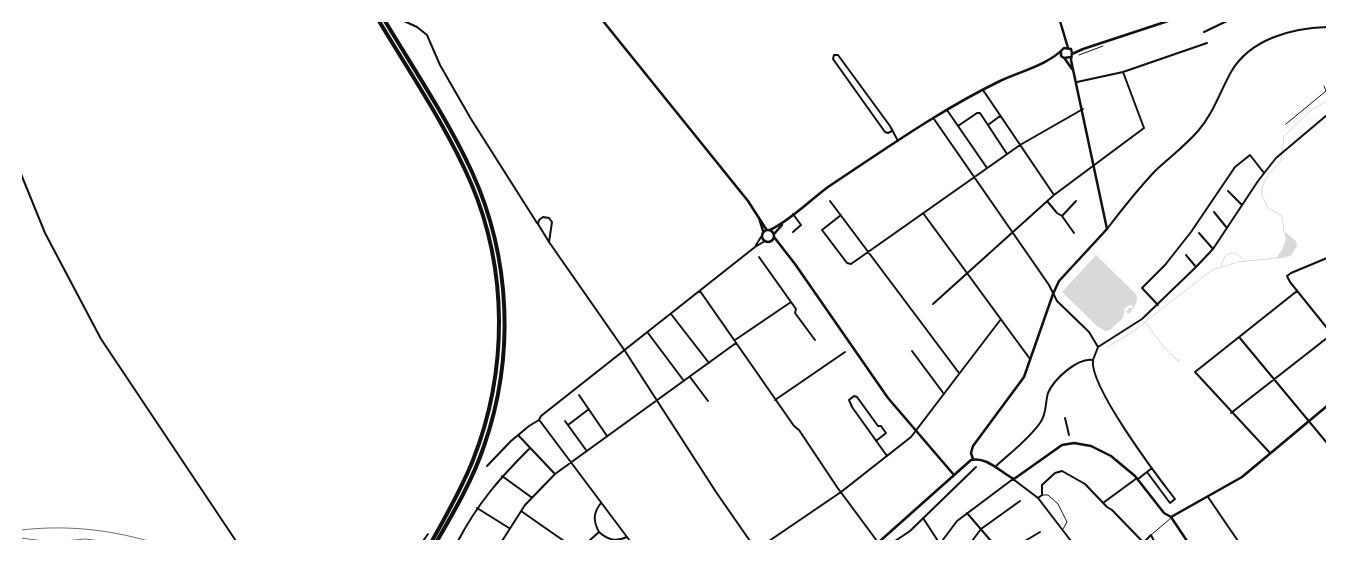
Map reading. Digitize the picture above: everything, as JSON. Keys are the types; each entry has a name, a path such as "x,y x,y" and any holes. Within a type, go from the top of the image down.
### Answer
{"highway":[{"path":"379,21 451,142 471,182 482,213 495,262 499,341 490,408 479,445 467,475 432,541"},
{"path":"386,21 458,144 476,182 500,260 505,304 503,363 492,421 472,476 438,541"}],"main road":[{"path":"603,21 747,199 766,230 774,236 795,264 874,379 954,475"},
{"path":"973,459 971,453 973,446 1024,377 1059,281 1107,228 1072,55 1065,40 1060,21"},
{"path":"1051,59 1064,58 1083,49 1168,21"},
{"path":"1065,40 1062,50 1064,58 1074,72"},
{"path":"780,246 770,241 765,241 761,237 766,230 786,220 822,192 898,141 983,90 1051,59 1062,50 1069,48 1083,49"},
{"path":"770,241 786,220"},
{"path":"1171,517 1242,476 1327,406"},
{"path":"878,541 973,459 981,460 1013,479 1059,446 1070,441 1105,452 1118,460 1137,479 1164,513 1171,517 1187,541"}],"street":[{"path":"404,21 417,27 426,35 440,65 471,119 549,242 625,351 750,541"},
{"path":"1204,32 1227,21"},
{"path":"1107,228 1136,192 1203,126 1231,72 1247,53 1258,45 1285,33 1327,27"},
{"path":"1077,82 1123,72 1207,43"},
{"path":"1079,55 1103,46"},
{"path":"892,131 886,133 833,59 834,55 838,55 866,93 892,131 898,141"},
{"path":"933,304 1054,195 1144,128 1123,72"},
{"path":"1286,124 1326,92 1324,86"},
{"path":"983,90 1054,195"},
{"path":"861,97 866,93"},
{"path":"841,215 822,230 847,263 851,264 1020,144 1083,109"},
{"path":"947,110 987,168"},
{"path":"958,126 978,113 981,114 1008,154"},
{"path":"1178,502 1152,468 1105,396 1093,370 1093,360 1098,346 1129,328 1154,308 1196,267 1213,249 1264,172 1285,150 1327,115"},
{"path":"988,125 1001,116"},
{"path":"934,119 1057,301 1089,332 1098,346"},
{"path":"1158,304 1142,288 1165,265 1191,232 1235,167 1250,154 1264,172"},
{"path":"21,174 49,241 99,336 236,541"},
{"path":"1228,191 1242,205"},
{"path":"830,200 959,374"},
{"path":"1047,201 1062,216 1074,233"},
{"path":"1062,216 1076,201"},
{"path":"1214,212 1227,228"},
{"path":"923,213 1031,361"},
{"path":"793,232 801,225 794,214"},
{"path":"538,224 539,220 544,217 551,221 549,242"},
{"path":"1199,233 1213,249"},
{"path":"755,247 761,237"},
{"path":"487,466 518,436 539,420 541,416 765,241"},
{"path":"1186,255 1196,267"},
{"path":"759,257 796,309 795,312 815,340"},
{"path":"1327,258 1287,276 1327,328"},
{"path":"700,291 775,400 804,437 841,492 878,541"},
{"path":"1270,453 1195,374 1196,370 1297,291"},
{"path":"502,541 531,497 555,474 791,302"},
{"path":"671,314 709,363"},
{"path":"769,541 841,492 911,437 1001,319"},
{"path":"647,332 684,381"},
{"path":"1239,337 1327,443"},
{"path":"1231,413 1327,338"},
{"path":"912,351 944,394"},
{"path":"775,400 844,352"},
{"path":"995,467 1027,438 1039,424 1044,416 1048,394 1053,385 1077,364 1086,360 1093,360"},
{"path":"690,376 708,400"},
{"path":"579,395 607,436"},
{"path":"876,440 886,432 881,426 878,426 857,397 854,396 849,402 887,456"},
{"path":"568,425 589,409"},
{"path":"1065,418 1069,435"},
{"path":"539,420 630,541"},
{"path":"565,421 586,450"},
{"path":"518,436 555,474"},
{"path":"458,541 477,508 502,476 529,448"},
{"path":"896,541 924,518 930,509 976,467"},
{"path":"1104,504 1152,468"},
{"path":"1042,495 1042,485 1055,473 1062,471 1085,484 1144,541 1171,517"},
{"path":"1147,472 1170,503 1175,499"},
{"path":"502,476 531,497"},
{"path":"942,541 957,521 967,512 1013,479 1038,498 1070,541"},
{"path":"1038,498 1047,494 1062,510 1067,522 1062,530"},
{"path":"1207,496 1238,541"},
{"path":"972,541 981,529 1020,501"},
{"path":"601,503 595,515 595,524 599,532 607,538 614,540 627,537"},
{"path":"477,508 509,528"},
{"path":"521,511 564,541"},
{"path":"967,512 991,541"},
{"path":"924,518 938,541"},
{"path":"589,541 599,532"},
{"path":"1026,541 1040,532"},
{"path":"423,541 428,534"},
{"path":"1151,536 1154,541"}],"shaded area":[{"path":"1284,232 1296,241 1297,246 1291,256 1276,258 1282,250 1286,239"},
{"path":"1096,255 1137,297 1136,304 1129,314 1126,312 1129,308 1132,308 1133,306 1130,305 1125,308 1123,318 1110,330 1105,331 1097,326 1062,292"}],"waterway":[{"path":"1291,237 1284,232 1282,216 1267,207 1262,195 1262,187 1267,177 1281,160 1284,136 1311,110 1327,101"},
{"path":"1221,266 1225,256 1231,253 1236,254 1246,262"},
{"path":"1108,347 1132,332 1212,270 1238,262 1286,257"},
{"path":"1145,322 1163,346 1178,361 1180,360"}],"railway":[{"path":"21,530 85,529 148,541"},
{"path":"21,538 44,541"},
{"path":"65,541 85,539 101,541"}]}
